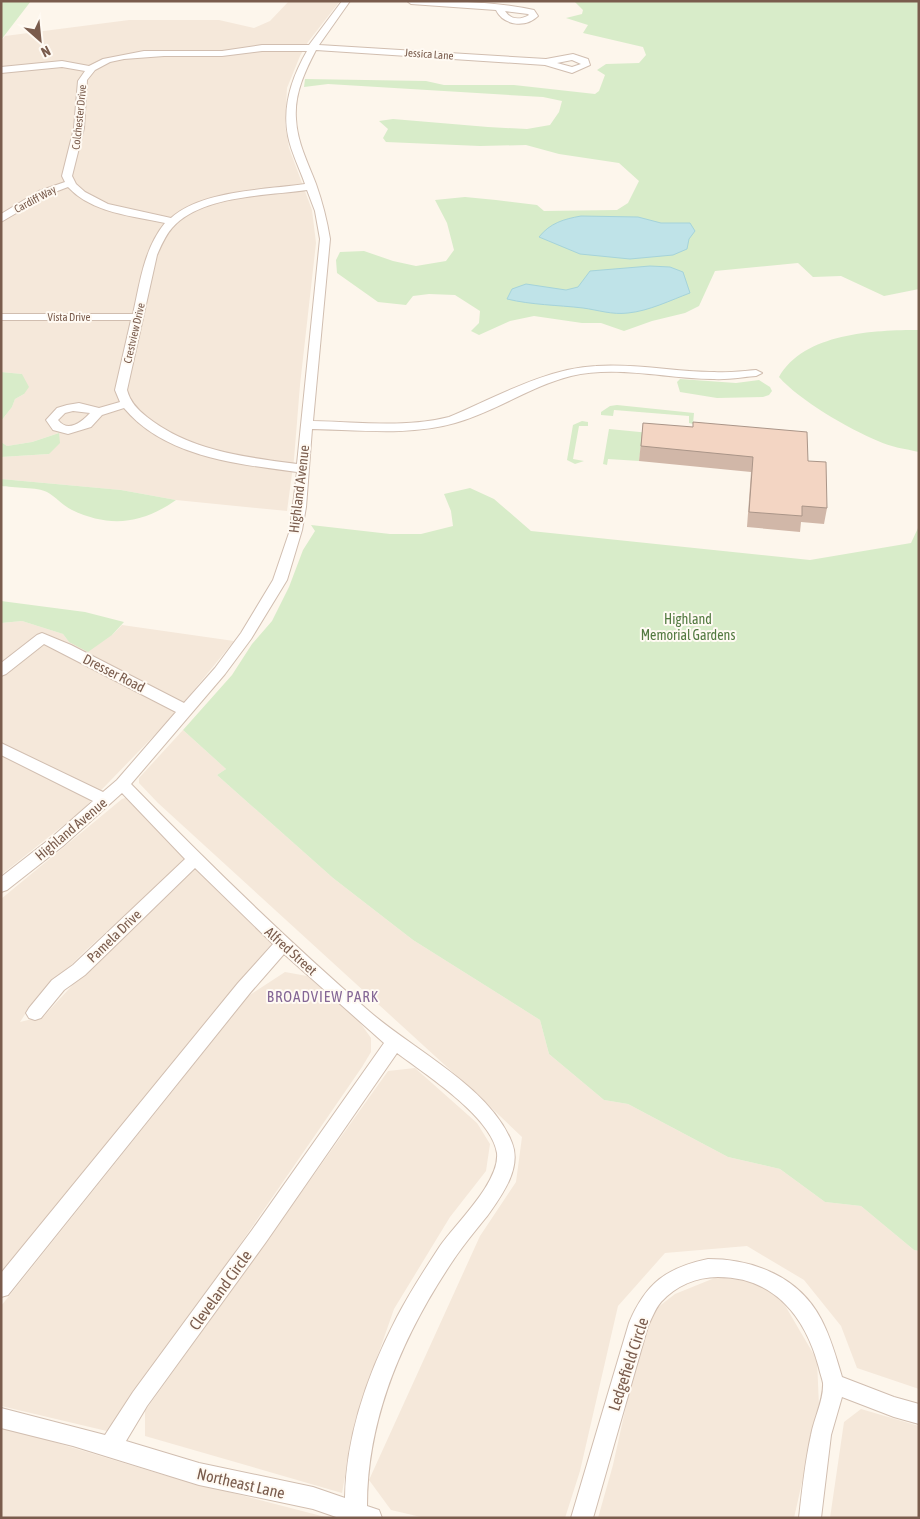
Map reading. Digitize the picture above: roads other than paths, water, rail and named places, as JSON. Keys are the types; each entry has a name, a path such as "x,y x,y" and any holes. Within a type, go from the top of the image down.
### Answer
{"street":[{"name":"Highland Avenue","path":"2,886 122,784 186,711 246,636 280,580 296,530 300,507 310,380 324,260 323,225 312,186 293,137 291,124 294,90 302,65 312,47 346,1"},
{"path":"411,1 499,8"},
{"name":"Jessica Lane","path":"277,48 312,47 546,62"},
{"name":"Colchester Drive","path":"71,183 67,176 75,155 82,83 91,69 114,59 139,54 219,54 277,48"},
{"path":"1,70 55,64 74,65 91,69"},
{"path":"71,183 86,198 96,202 172,221"},
{"name":"Cardiff Way","path":"1,219 43,193 71,183"},
{"name":"Crestview Drive","path":"126,404 121,390 137,316 157,240 172,221 195,206 220,199 312,186"},
{"name":"Vista Drive","path":"1,316 137,316"},
{"path":"307,426 408,427 436,424 453,420 545,381 569,373 595,369 624,369 715,376 756,373"},
{"path":"98,412 126,404 152,427 194,447 239,458 303,469"},
{"name":"Dresser Road","path":"1,671 42,638 66,648 186,711"},
{"path":"1,748 105,800"},
{"name":"Alfred Street","path":"122,784 195,859 283,944 368,1020 436,1073 488,1119 498,1132 505,1152 506,1163 496,1186 448,1250 424,1288 382,1374 370,1408 358,1466 364,1515"},
{"name":"Pamela Drive","path":"35,1013 58,985 79,970 195,859"},
{"path":"1,1288 244,988 283,944"},
{"name":"Cleveland Circle","path":"110,1447 140,1399 259,1236 394,1041"},
{"name":"Ledgefield Circle","path":"582,1518 639,1323 654,1297 676,1278 690,1272 719,1267 736,1268 770,1280 787,1292 802,1307 822,1342 833,1384 822,1432 810,1518"},
{"path":"833,1384 894,1407 919,1414"},
{"path":"1,1418 110,1447"},
{"name":"Northeast Lane","path":"110,1447 199,1474 313,1498 364,1515"}],"water":[{"path":"581,216 638,217 661,223 690,223 695,231 689,239 687,249 673,255 630,259 580,254 539,237 558,222"},
{"path":"650,266 670,267 683,272 690,293 652,308 622,313 526,303 507,299 512,289 526,284 566,290 578,287 590,271"}],"district":[{"name":"BROADVIEW PARK","path":"323,996"}],"park label":[{"name":"Highland Memorial Gardens","path":"688,628"}]}
